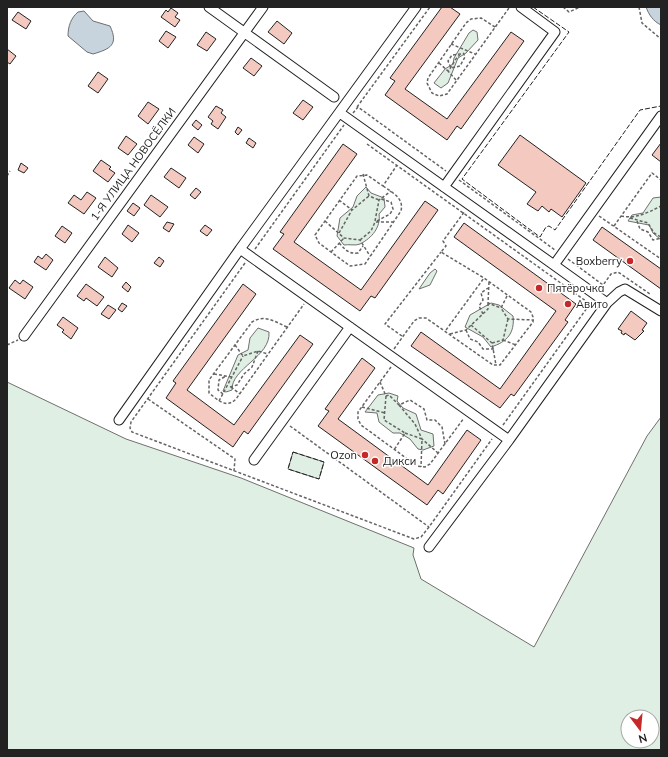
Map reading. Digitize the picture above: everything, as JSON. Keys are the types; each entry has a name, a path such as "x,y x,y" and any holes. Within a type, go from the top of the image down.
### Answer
{"street":[{"path":"209,7 334,97"},
{"name":"1-Я УЛИЦА НОВОСЁЛКИ","path":"24,336 263,7"},
{"path":"119,420 240,249 416,7"},
{"path":"444,187 556,32 521,7"},
{"path":"340,112 607,303"},
{"path":"554,265 661,116"},
{"path":"240,249 509,440"},
{"path":"429,547 509,440 607,303 619,292 625,289 661,312"},
{"path":"254,460 350,327"}],"path":[{"path":"430,7 131,422 130,428 132,432 412,539 421,537 612,273 618,272 655,297"},
{"path":"563,7 569,12 580,7"},
{"path":"638,7 642,23 661,40"},
{"path":"495,27 481,18 471,19 451,44 428,78 427,83 432,93 439,96 444,95 456,80 509,8"},
{"path":"451,44 463,52 475,54"},
{"path":"451,68 460,66 465,57 463,52"},
{"path":"451,68 448,61 452,55 463,52"},
{"path":"448,71 456,58 463,52"},
{"path":"439,62 456,80"},
{"path":"358,107 603,285"},
{"path":"367,144 590,304"},
{"path":"383,186 403,157"},
{"path":"7,176 10,171"},
{"path":"363,174 368,196"},
{"path":"363,174 370,176 383,186 400,198 402,202 401,211 365,264 350,266 319,243 315,235 354,179 363,174"},
{"path":"614,226 652,174 661,180"},
{"path":"368,196 378,200 391,191"},
{"path":"339,234 352,210 368,196"},
{"path":"375,222 390,214 393,209 391,202 381,199"},
{"path":"339,200 352,210"},
{"path":"360,240 371,230 375,222 378,200"},
{"path":"402,337 385,324 446,246 443,241 469,204"},
{"path":"630,218 643,215 661,206"},
{"path":"593,211 661,259"},
{"path":"621,216 648,223 654,233 661,238"},
{"path":"325,221 344,238 360,240 370,256"},
{"path":"637,221 640,229 648,232 653,240 661,238"},
{"path":"375,222 394,222"},
{"path":"331,252 344,238"},
{"path":"339,243 348,253 352,254 358,253 364,246"},
{"path":"441,252 484,278 508,295 531,312 534,320"},
{"path":"446,331 484,278"},
{"path":"450,334 466,330 488,309 489,282"},
{"path":"483,314 479,306 483,300 481,293 488,288"},
{"path":"501,308 508,295"},
{"path":"287,327 265,317 257,318 252,322 213,374 208,383 209,393 219,401 227,404 232,403 240,394 268,354 287,327 308,297"},
{"path":"488,304 501,308 508,319 503,340"},
{"path":"421,467 394,450 361,425 358,416 362,407 380,382 402,337 414,321 422,317 429,319 496,366"},
{"path":"508,319 534,320"},
{"path":"496,366 503,363 534,320"},
{"path":"471,325 492,343 496,366"},
{"path":"466,330 470,339 478,342 483,349 494,349"},
{"path":"7,345 24,336"},
{"path":"492,343 503,340 516,345"},
{"path":"235,345 243,356"},
{"path":"219,401 243,356 258,351 268,354"},
{"path":"230,387 237,385 244,374 252,367 258,351"},
{"path":"213,374 232,377"},
{"path":"223,394 218,390 220,380 226,376"},
{"path":"380,382 386,396 384,420 406,433 422,438"},
{"path":"228,385 240,394"},
{"path":"386,396 389,395 399,405 415,424 422,438 438,453"},
{"path":"148,398 235,459 234,471"},
{"path":"399,405 410,400 424,409 427,420 435,420 442,427 445,444"},
{"path":"362,407 384,413"},
{"path":"421,467 430,464 468,411"},
{"path":"283,420 429,527"},
{"path":"394,450 406,433"},
{"path":"421,467 422,438"}],"green space":[{"path":"473,30 477,32 478,40 466,53 458,58 448,83 441,88 434,83 445,69 453,64 454,58 469,33"},
{"path":"366,187 371,193 384,198 385,207 379,214 379,223 375,232 364,242 358,245 344,245 337,236 340,218 353,207 357,196"},
{"path":"661,197 661,240 653,233 649,225 628,221 632,215 643,213 653,198"},
{"path":"435,269 437,271 430,285 419,289 430,273"},
{"path":"491,303 499,305 513,316 513,327 506,339 491,347 483,337 465,327 470,315"},
{"path":"258,328 269,332 268,341 264,349 238,375 233,382 232,390 226,392 223,391 238,355 248,350 250,338"},
{"path":"7,382 126,439 241,478 414,548 413,555 421,579 534,647 647,436 661,417 661,750 7,750"},
{"path":"389,393 398,396 397,401 403,408 416,414 421,430 433,434 434,446 423,450 418,449 410,439 400,433 393,433 379,422 377,413 365,412 378,395"},
{"path":"293,452 324,462 319,479 288,469"}],"shaded area":[{"path":"646,7 661,7 661,25 652,18"},
{"path":"84,11 93,21 110,26 114,38 113,42 108,48 93,54 87,52 68,36 69,26 73,17 78,12"}],"building":[{"path":"442,7 450,7 460,14 405,89 447,119 511,32 524,41 461,129 457,126 447,140 385,95 395,81 390,78"},
{"path":"171,8 178,13 175,17 180,20 175,27 161,17 166,10 168,12"},
{"path":"18,12 31,21 26,29 12,20"},
{"path":"277,21 292,33 284,44 268,32"},
{"path":"166,31 176,37 168,48 159,41"},
{"path":"206,32 216,39 207,51 197,45"},
{"path":"7,49 16,56 10,64 7,62"},
{"path":"251,58 262,66 254,76 243,68"},
{"path":"98,72 108,79 98,93 88,86"},
{"path":"303,100 313,107 303,120 293,113"},
{"path":"148,102 159,109 148,124 138,116"},
{"path":"216,106 223,110 221,113 226,117 218,129 211,124 213,121 208,117"},
{"path":"196,120 202,125 198,130 192,125"},
{"path":"238,127 242,130 238,135 235,132"},
{"path":"520,135 586,183 562,217 551,209 549,212 542,206 538,211 527,204 536,192 498,165"},
{"path":"126,136 137,144 128,155 118,148"},
{"path":"194,137 204,144 198,153 188,145"},
{"path":"249,138 256,143 253,148 246,143"},
{"path":"661,143 661,162 652,155"},
{"path":"343,144 357,154 294,242 361,290 425,201 438,210 375,298 371,296 360,311 273,249 284,234 280,232"},
{"path":"101,160 111,167 109,169 115,173 108,182 93,171"},
{"path":"21,163 28,168 24,173 18,170"},
{"path":"171,168 186,178 179,188 164,177"},
{"path":"196,188 201,192 195,199 190,195"},
{"path":"87,192 96,198 84,214 68,203 74,195 81,200"},
{"path":"151,195 168,207 160,217 144,205"},
{"path":"133,203 140,208 134,216 127,211"},
{"path":"167,222 174,224 169,232 163,228"},
{"path":"464,223 576,304 565,320 568,322 514,396 511,394 500,408 411,346 421,332 500,389 556,311 454,237"},
{"path":"128,225 139,233 132,242 122,234"},
{"path":"205,225 212,230 207,236 200,231"},
{"path":"62,226 72,233 65,243 55,236"},
{"path":"602,227 661,269 661,289 593,240"},
{"path":"46,254 53,260 46,270 34,262 38,256 42,259"},
{"path":"105,257 118,268 112,277 98,267"},
{"path":"159,257 164,261 160,267 154,263"},
{"path":"15,280 20,284 23,280 33,287 25,299 9,288"},
{"path":"126,282 131,287 128,292 122,287"},
{"path":"86,284 104,297 97,306 86,298 84,301 77,296"},
{"path":"243,284 256,294 187,390 234,425 300,335 313,344 248,434 244,431 233,447 166,398 176,383 173,381"},
{"path":"122,303 127,306 122,312 118,309"},
{"path":"108,305 116,310 109,319 101,314"},
{"path":"631,311 647,323 642,330 644,331 635,340 625,333 624,335 621,333 622,331 618,329"},
{"path":"63,317 78,328 71,339 62,332 64,330 57,325"},
{"path":"362,358 375,368 338,419 428,485 467,430 481,440 443,494 438,490 427,505 318,426 329,411 325,409"}],"fence":[{"path":"533,7 569,32 462,179 540,237 546,227 549,226 555,230 640,110 661,106"},
{"path":"293,452 324,462 319,479 288,469 293,452"}],"place":[{"name":"Boxberry","path":"630,261"},
{"name":"Пятёрочка","path":"539,288"},
{"name":"Авито","path":"568,304"},
{"name":"Ozon","path":"365,455"},
{"name":"Дикси","path":"375,461"}]}
